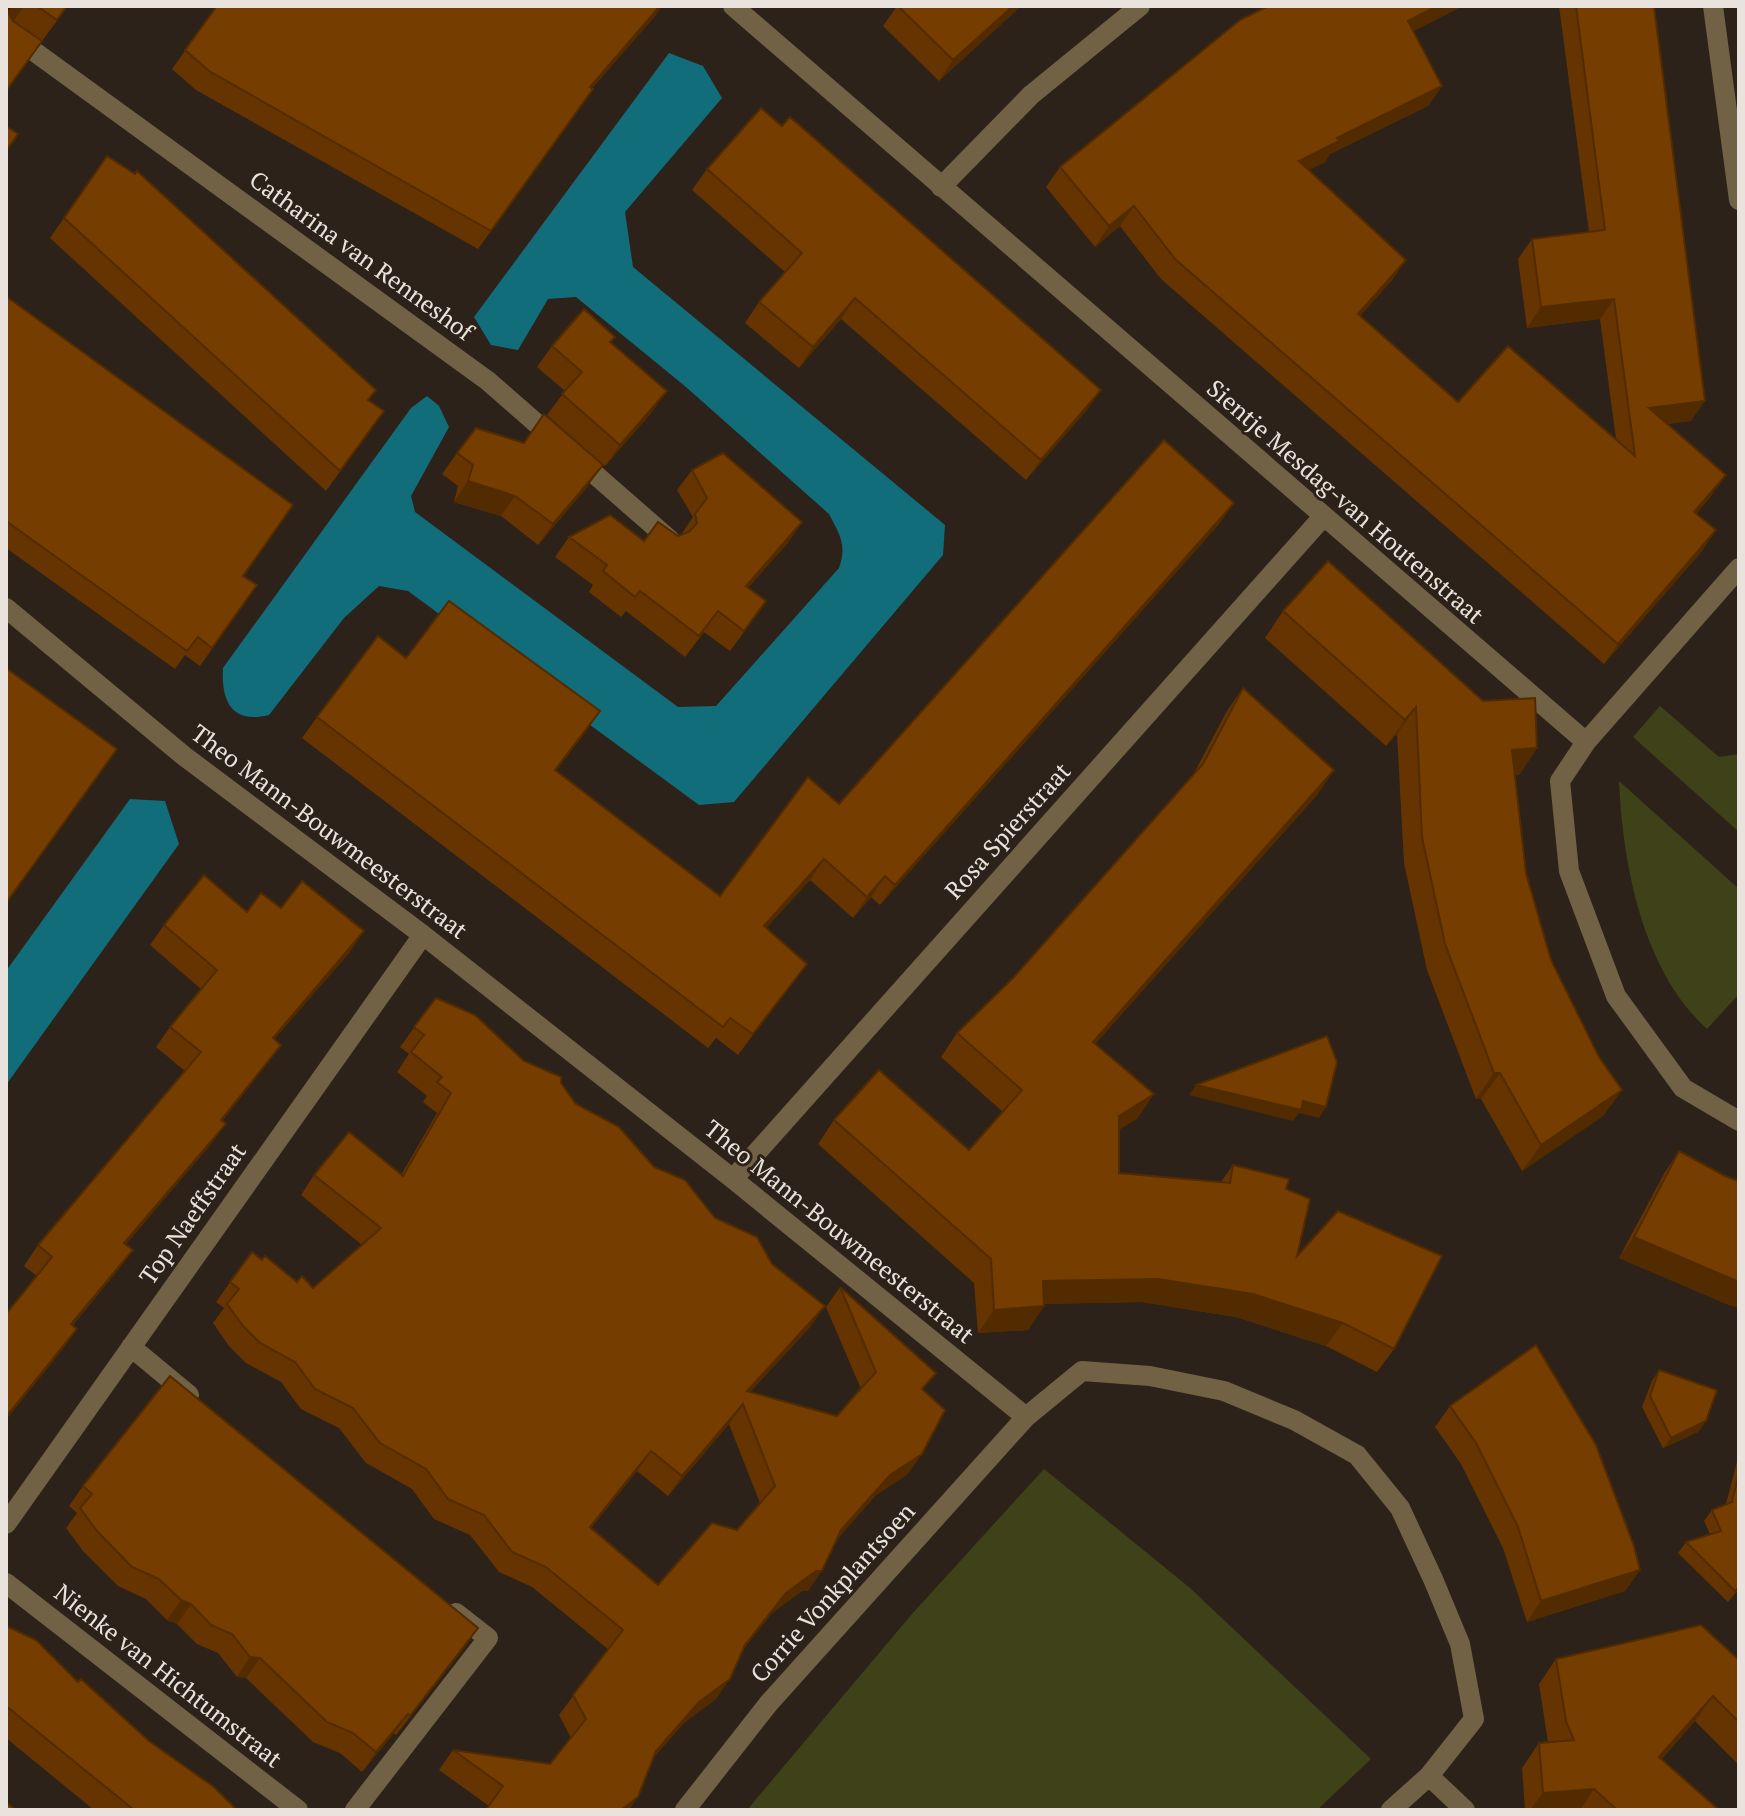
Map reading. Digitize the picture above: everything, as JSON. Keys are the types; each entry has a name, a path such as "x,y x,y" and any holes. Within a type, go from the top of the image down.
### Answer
{"street":[{"name":"Sientje Mesdag-van Houtenstraat","path":"733,6 1322,518 1586,742"},
{"path":"941,187 1031,95 1140,6"},
{"path":"1713,6 1739,200"},
{"name":"Catharina van Renneshof","path":"6,31 488,381 670,540"},
{"name":"Rosa Spierstraat","path":"733,1179 1322,518"},
{"path":"1739,568 1586,742 1560,781 1569,871 1616,996 1683,1088 1739,1121"},
{"name":"Theo Mann-Bouwmeesterstraat","path":"6,608 184,756 423,935 733,1179 1026,1417"},
{"name":"Top Naeffstraat","path":"6,1524 423,935"},
{"path":"131,1347 204,1408"},
{"path":"1026,1417 1082,1371 1150,1376 1224,1391 1294,1420 1357,1455 1400,1508 1460,1644 1474,1719 1429,1776 1391,1810"},
{"name":"Corrie Vonkplantsoen","path":"685,1810 769,1703 1026,1417"},
{"name":"Nienke van Hichtumstraat","path":"6,1583 298,1810"},
{"path":"355,1810 488,1638 438,1598"},
{"path":"1429,1776 1465,1810"}],"green space":[{"path":"1660,706 1719,757 1739,754 1739,832 1633,737"},
{"path":"1619,781 1739,889 1739,994 1707,1029 1685,1005 1666,977 1640,914 1625,847"},
{"path":"1044,1469 1190,1588 1371,1759 1317,1810 747,1810 912,1614"}],"water":[{"path":"669,53 703,66 722,98 625,212 633,267 945,525 943,555 734,802 699,805 408,591 379,586 344,618 269,715 256,717 238,713 231,708 224,691 223,668 411,408 427,396 439,406 449,427 411,496 415,512 678,707 716,706 839,568 841,540 829,514 686,387 576,297 548,299 518,350 491,345 474,317"},
{"path":"130,799 165,801 179,844 6,1085 6,971"}],"building":[{"path":"37,6 67,6 57,20"},
{"path":"217,6 660,6 590,87 593,89 491,231 209,71 185,50"},
{"path":"898,6 1013,6 953,60"},
{"path":"1268,6 1437,6 1408,21 1442,86 1337,138 1339,141 1299,161 1406,260 1358,314 1458,402 1508,346 1635,456 1614,299 1541,307 1532,239 1605,230 1576,6 1654,6 1705,401 1649,408 1726,475 1694,512 1716,530 1618,644 1175,259 1134,206 1109,226 1060,167 1240,20"},
{"path":"8,12 13,21 42,41 6,91 6,15"},
{"path":"761,108 782,126 790,117 1101,390 1041,460 855,298 813,347 759,302 802,253 707,169"},
{"path":"6,126 18,134 6,151"},
{"path":"107,156 135,174 137,171 376,390 368,400 384,411 340,471 64,218"},
{"path":"7,297 293,505 243,576 257,585 212,648 198,637 187,651 6,521"},
{"path":"584,309 615,337 610,342 667,391 620,445 562,394 582,372 552,346"},
{"path":"544,414 603,465 553,524 515,496 468,481 473,465 457,453 476,428 524,443"},
{"path":"1164,440 1234,503 895,885 885,876 867,897 824,859 764,926 807,964 753,1034 730,1018 723,1027 317,717 378,636 406,658 449,601 600,711 555,770 720,896 808,777 839,804"},
{"path":"723,453 802,522 746,586 766,601 744,631 718,611 699,636 640,591 635,597 603,571 607,565 569,537 610,515 644,541 658,522 678,536 689,532 697,523 695,514 707,498 692,470"},
{"path":"1328,561 1483,701 1535,698 1537,748 1512,750 1526,873 1551,960 1599,1057 1622,1090 1541,1145 1500,1073 1494,1073 1445,944 1422,837 1416,707 1405,720 1283,611"},
{"path":"6,668 117,749 6,903"},
{"path":"1243,688 1334,770 1093,1042 1154,1094 1119,1116 1119,1173 1230,1183 1233,1165 1289,1179 1286,1189 1310,1199 1297,1256 1338,1211 1442,1256 1394,1349 1343,1323 1253,1294 1158,1279 1043,1281 1044,1306 994,1310 991,1259 834,1120 879,1070 969,1150 1022,1090 957,1033 1014,977 1203,764"},
{"path":"204,875 247,912 261,893 281,908 302,881 364,931 273,1038 281,1045 221,1120 226,1124 124,1243 133,1250 71,1324 77,1329 6,1417 6,1314 52,1257 38,1245 201,1052 170,1027 217,970 164,925"},
{"path":"436,998 475,1015 524,1061 561,1077 561,1083 576,1104 619,1127 654,1167 685,1180 715,1218 757,1237 772,1264 825,1306 747,1391 837,1416 876,1372 840,1287 936,1373 922,1389 945,1410 922,1454 890,1475 841,1530 822,1571 816,1571 786,1593 745,1645 730,1679 699,1702 656,1751 638,1797 621,1810 486,1810 503,1786 453,1750 550,1764 586,1719 573,1695 623,1630 546,1567 512,1552 484,1515 448,1499 426,1469 380,1443 353,1408 315,1389 295,1362 260,1343 227,1304 239,1289 230,1282 252,1252 262,1260 265,1256 297,1282 302,1276 313,1288 381,1228 314,1175 349,1132 403,1176 451,1093 437,1082 442,1077 411,1052 424,1035 414,1027","holes":["743,1404 775,1486 737,1530 712,1523 658,1585 590,1527 651,1451 682,1476"]},
{"path":"1327,1036 1337,1062 1326,1107 1303,1101 1301,1110 1196,1085"},
{"path":"1679,1151 1739,1181 1739,1282 1634,1237"},
{"path":"1536,1345 1596,1445 1640,1570 1541,1601 1518,1527 1476,1443 1450,1406"},
{"path":"1659,1370 1717,1390 1706,1421 1671,1438 1650,1396"},
{"path":"170,1376 478,1628 410,1716 408,1714 376,1752 353,1733 327,1722 260,1658 250,1657 232,1634 211,1625 191,1604 181,1600 159,1579 132,1567 97,1531 80,1508 92,1494 83,1486"},
{"path":"1739,1473 1739,1587 1735,1591 1686,1542 1721,1531 1712,1510 1732,1502"},
{"path":"1701,1625 1739,1660 1739,1722 1713,1696 1659,1757 1719,1810 1617,1810 1594,1789 1543,1793 1539,1743 1574,1740 1566,1721 1556,1659"},
{"path":"6,1626 36,1640 78,1682 81,1679 149,1741 214,1787 237,1810 134,1810 6,1706"}]}
